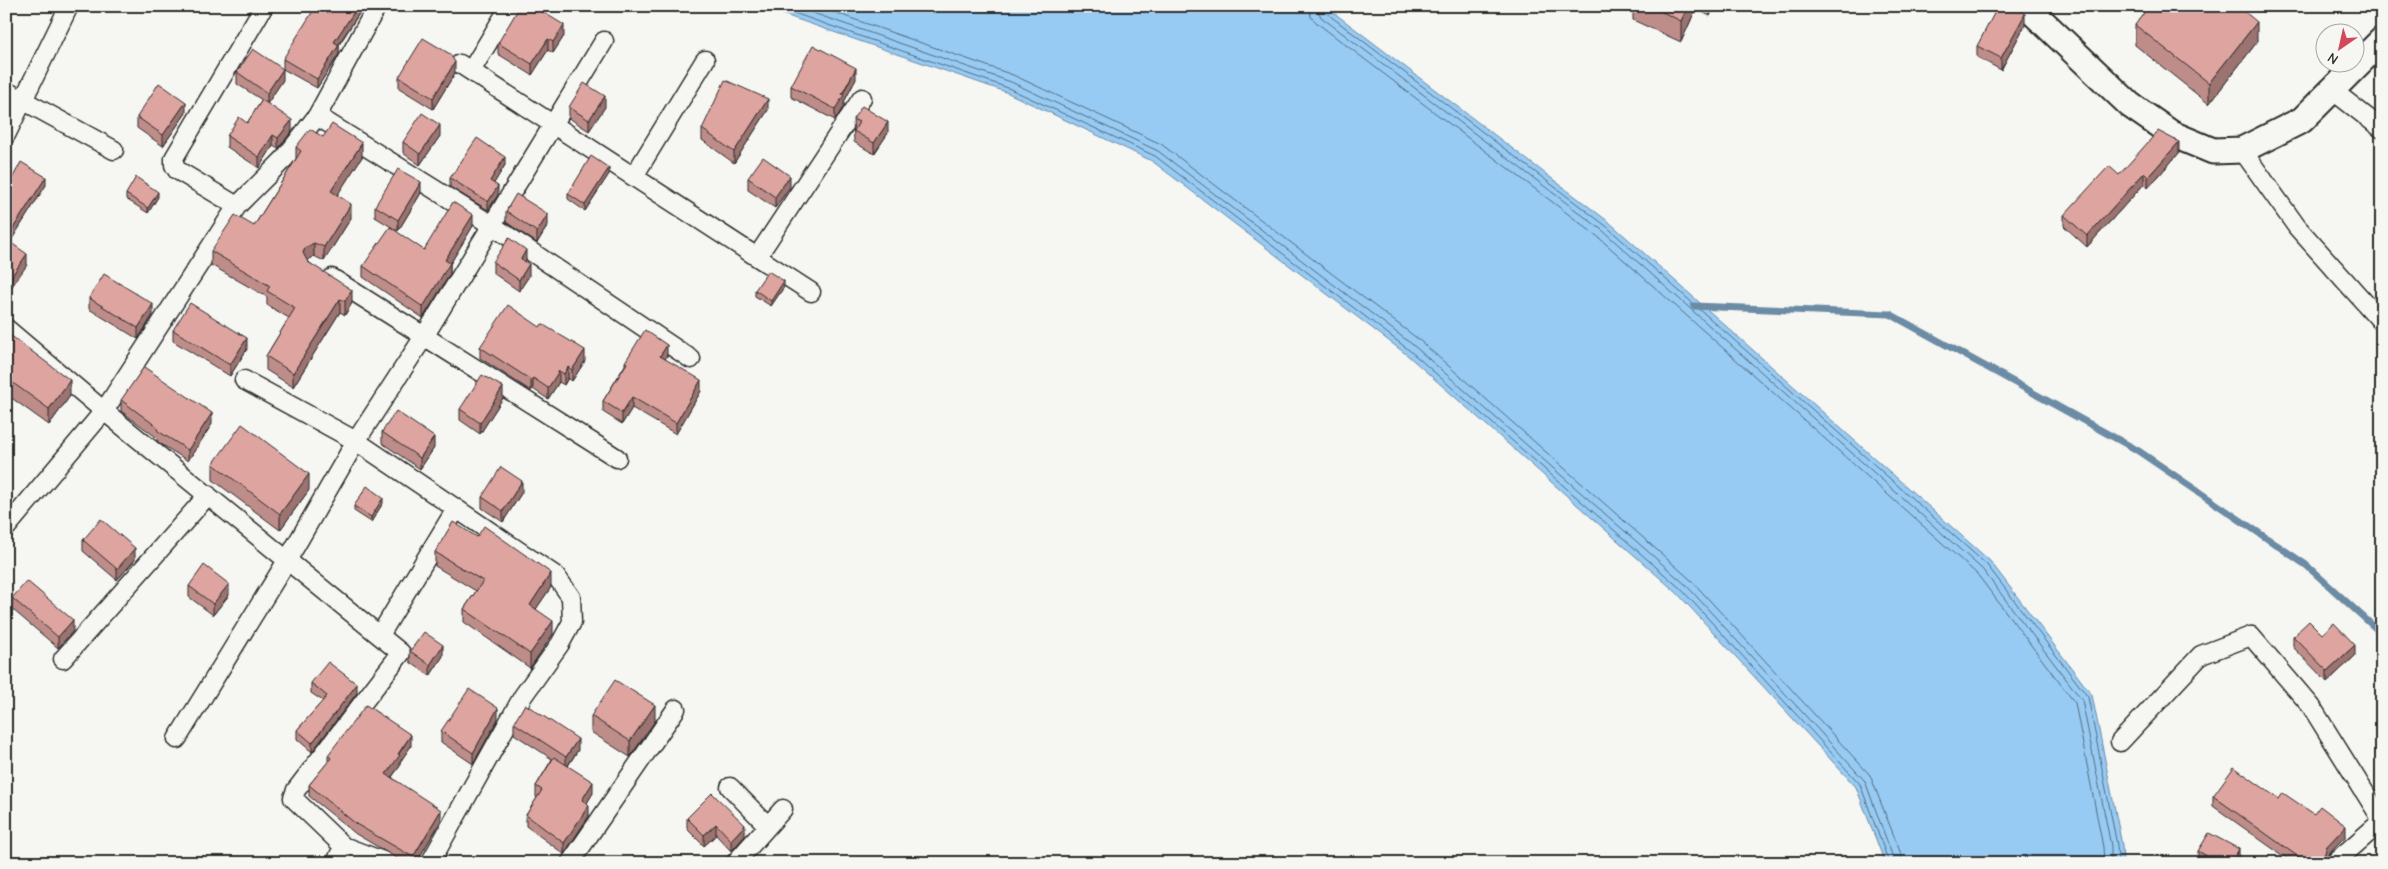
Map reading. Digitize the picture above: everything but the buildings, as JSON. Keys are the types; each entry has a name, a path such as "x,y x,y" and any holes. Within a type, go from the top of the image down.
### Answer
{"street":[{"path":"6,134 69,6"},
{"path":"237,206 177,170 174,165 174,158 264,6"},
{"path":"6,528 104,411 237,206 284,159 316,116 377,6"},
{"path":"510,6 466,67 811,292"},
{"path":"2026,6 2130,105 2172,134 2213,151 2242,150 2302,120 2382,40"},
{"path":"177,739 288,559 356,441 425,335 490,224 604,41"},
{"path":"634,176 705,60"},
{"path":"2332,90 2382,129"},
{"path":"6,91 114,150"},
{"path":"757,257 862,98"},
{"path":"316,116 490,224 691,359"},
{"path":"2242,150 2297,227 2382,322"},
{"path":"314,268 425,335 617,458"},
{"path":"6,328 104,411 401,653 296,790 293,798 343,846 388,863"},
{"path":"244,380 356,441 556,576 571,597 572,622 560,644 523,696 430,863"},
{"path":"63,659 208,495"},
{"path":"380,635 456,508"},
{"path":"2120,742 2201,655 2251,636 2312,706 2382,820 2334,863"},
{"path":"570,863 676,709"},
{"path":"730,787 768,826"},
{"path":"735,863 783,809"},
{"path":"336,863 343,846"}],"water":[{"path":"759,6 1325,6 1609,222 1990,561 2092,695 2122,845 2123,863 1885,863 1856,787 1677,593 1406,354 1152,161 1006,92"}],"waterway":[{"path":"1694,306 1890,314 2137,450 2306,565 2382,634"}]}
